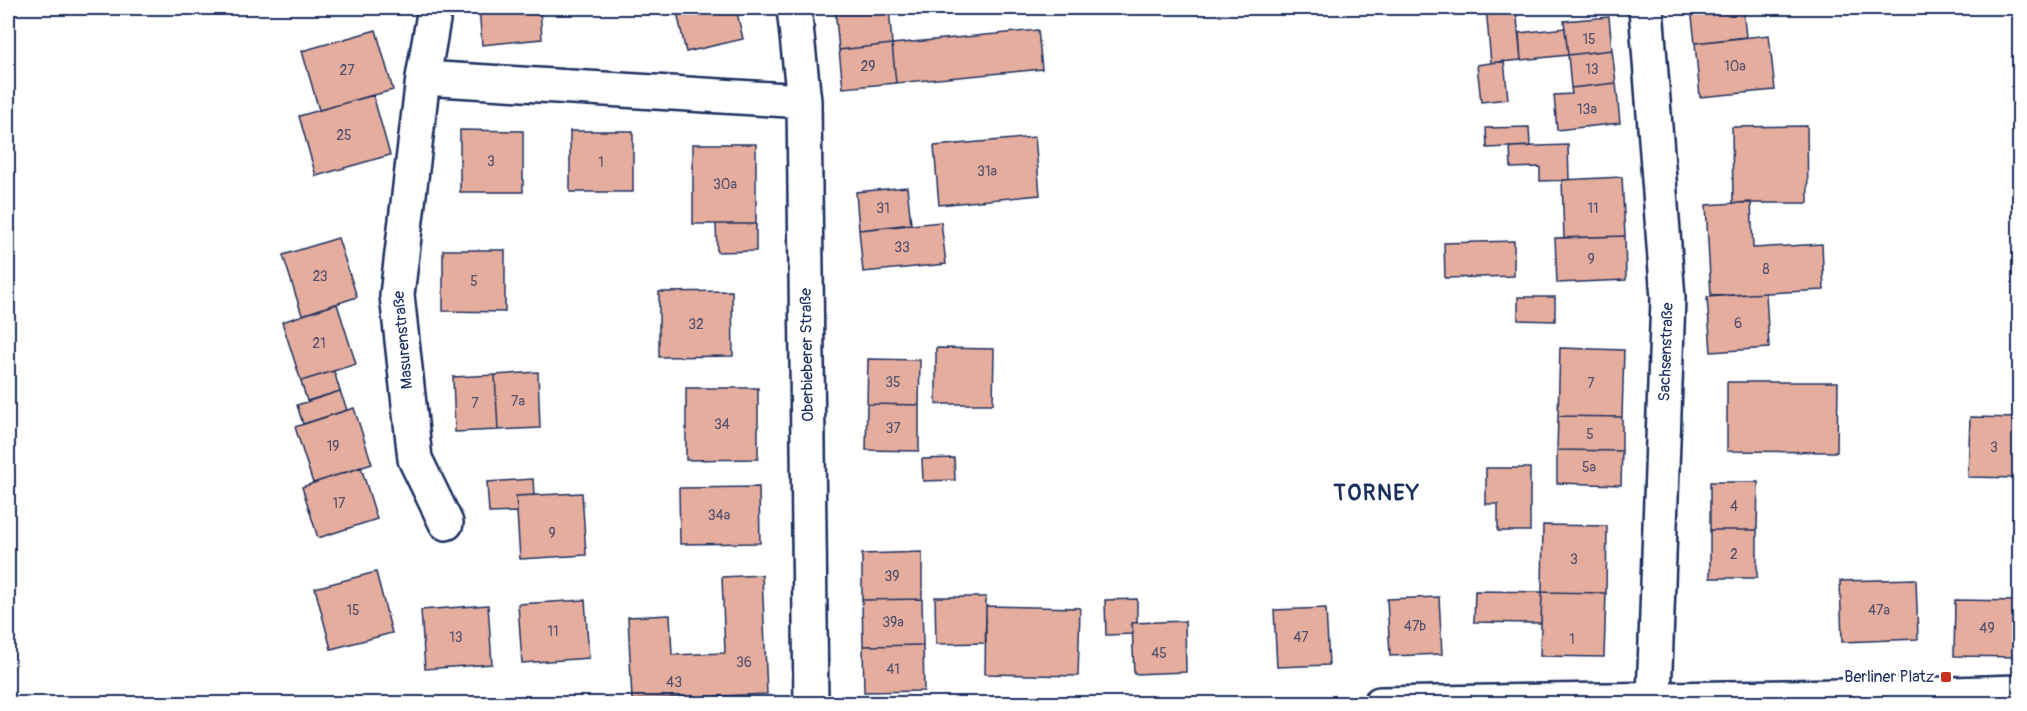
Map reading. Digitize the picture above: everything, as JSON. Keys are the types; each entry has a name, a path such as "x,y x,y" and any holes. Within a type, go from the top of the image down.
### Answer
{"street":[{"name":"Masurenstraße","path":"435,8 423,78 397,295 415,459 446,523"},
{"name":"Oberbieberer Straße","path":"794,8 804,101 811,704"},
{"name":"Sachsenstraße","path":"1646,8 1668,298 1654,698"},
{"path":"423,78 804,101"},
{"path":"1380,704 1654,698 1882,699 2019,692"}],"building":[{"path":"479,8 540,8 542,39 482,45"},
{"path":"676,8 736,8 743,39 686,52"},
{"path":"835,8 889,8 892,44 839,50"},
{"path":"1486,8 1516,8 1521,60 1491,63"},
{"path":"1691,8 1743,8 1746,37 1695,43"},
{"path":"1609,17 1612,50 1568,55 1564,21"},
{"path":"1565,28 1568,55 1521,60 1519,33"},
{"path":"376,30 393,90 319,110 302,51"},
{"path":"1038,30 1042,69 896,83 892,44"},
{"path":"1769,35 1775,90 1700,97 1695,43"},
{"path":"892,44 896,83 843,88 839,50"},
{"path":"1612,50 1616,83 1571,88 1568,55"},
{"path":"1504,61 1508,99 1481,102 1477,65"},
{"path":"1616,83 1620,123 1557,130 1554,95 1572,94 1571,88"},
{"path":"373,95 390,155 316,176 299,116"},
{"path":"1807,126 1808,203 1733,203 1732,127"},
{"path":"1529,127 1530,146 1487,148 1486,128"},
{"path":"460,130 523,131 523,192 460,192"},
{"path":"570,131 633,131 633,192 570,192"},
{"path":"1035,137 1040,195 939,205 934,146"},
{"path":"693,144 756,144 756,224 693,224"},
{"path":"1568,145 1569,180 1540,181 1540,167 1511,168 1510,147"},
{"path":"1622,177 1625,236 1564,238 1562,180"},
{"path":"907,187 911,224 859,230 856,192"},
{"path":"1751,202 1753,248 1822,244 1824,290 1711,296 1706,205"},
{"path":"941,222 946,264 863,272 859,230"},
{"path":"716,224 756,224 756,251 717,252"},
{"path":"1625,236 1626,280 1557,283 1555,238"},
{"path":"338,238 357,297 302,315 283,255"},
{"path":"1514,241 1514,276 1445,278 1444,243"},
{"path":"443,250 505,250 505,312 443,311"},
{"path":"732,291 733,356 659,357 659,292"},
{"path":"1766,293 1769,348 1711,352 1707,297"},
{"path":"1518,297 1555,297 1555,321 1518,320"},
{"path":"337,304 356,364 301,381 282,322"},
{"path":"936,348 994,349 993,404 936,404"},
{"path":"1560,348 1624,350 1622,417 1558,416"},
{"path":"868,359 920,360 919,405 867,404"},
{"path":"334,371 340,391 307,401 301,381"},
{"path":"538,372 540,428 498,430 495,375"},
{"path":"495,375 498,430 455,432 453,377"},
{"path":"1727,382 1838,382 1837,452 1727,451"},
{"path":"686,388 758,388 758,459 686,460"},
{"path":"340,391 347,410 303,424 297,405"},
{"path":"867,404 919,405 919,451 866,450"},
{"path":"354,408 372,464 313,483 295,427"},
{"path":"1558,416 1622,417 1622,451 1557,450"},
{"path":"1970,417 2020,418 2020,478 1968,477"},
{"path":"1557,450 1622,451 1621,485 1557,483"},
{"path":"954,458 955,480 923,481 922,459"},
{"path":"361,467 377,519 318,538 302,487"},
{"path":"1486,468 1530,468 1530,531 1498,531 1498,504 1486,504"},
{"path":"533,479 534,495 516,496 517,512 489,513 487,482"},
{"path":"1710,482 1758,482 1757,530 1710,530"},
{"path":"759,487 760,543 680,544 679,488"},
{"path":"582,493 586,555 520,559 516,496"},
{"path":"1543,525 1607,526 1606,593 1542,592"},
{"path":"1710,530 1757,530 1757,578 1710,578"},
{"path":"922,552 922,599 862,600 862,554"},
{"path":"376,572 392,633 331,649 315,588"},
{"path":"762,575 767,694 632,700 628,617 670,615 672,655 725,653 722,577"},
{"path":"1916,579 1918,639 1842,642 1840,581"},
{"path":"1475,591 1542,592 1541,623 1474,622"},
{"path":"1542,592 1606,593 1604,657 1540,656"},
{"path":"935,597 986,597 986,643 936,644"},
{"path":"1439,597 1442,654 1390,656 1387,599"},
{"path":"922,599 923,645 863,646 862,600"},
{"path":"1137,599 1137,623 1132,623 1133,634 1106,635 1105,600"},
{"path":"585,600 589,658 522,663 518,604"},
{"path":"1955,600 2020,601 2020,657 1954,656"},
{"path":"488,605 492,664 425,669 421,610"},
{"path":"986,606 1080,608 1078,676 985,674"},
{"path":"1326,608 1329,665 1277,667 1274,610"},
{"path":"1185,621 1186,672 1134,674 1132,623"},
{"path":"923,645 924,691 864,692 863,646"}],"place":[{"name":"Berliner Platz","path":"1946,677"}],"district":[{"name":"TORNEY","path":"1377,493"}]}
